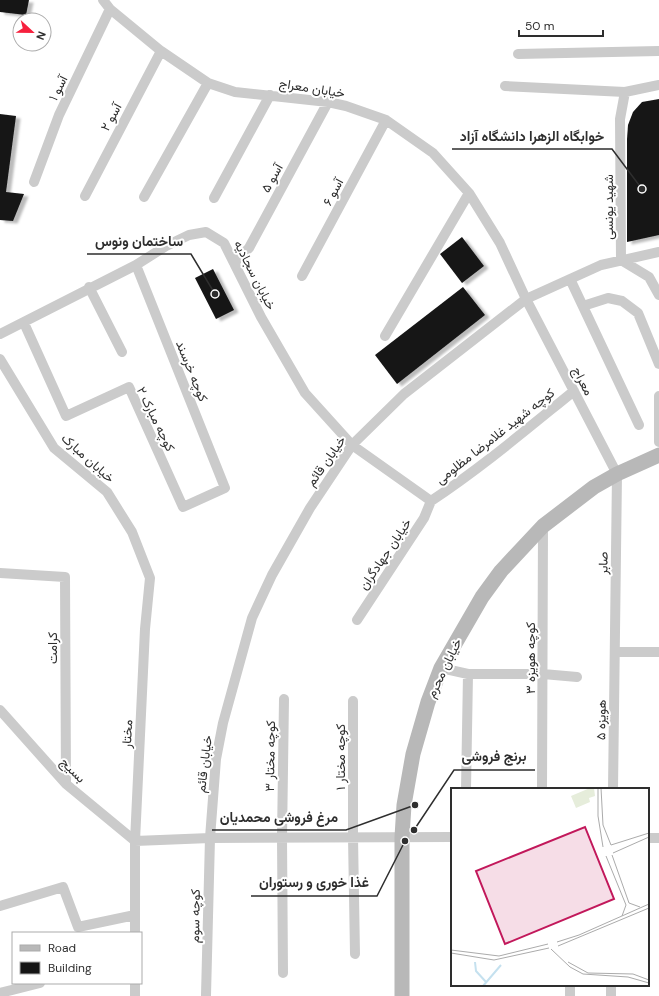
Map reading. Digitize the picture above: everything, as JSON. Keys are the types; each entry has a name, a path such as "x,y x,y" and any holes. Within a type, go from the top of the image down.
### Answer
{"street":[{"name":"خیابان معراج","path":"103,0 110,9 161,51 208,83 235,92 328,102 346,106 386,120 433,153 469,193 500,244 526,299"},
{"name":"آسو ۱","path":"34,182 59,115 110,9"},
{"name":"آسو ۲","path":"85,196 161,51"},
{"path":"518,54 659,51"},
{"path":"144,197 208,83"},
{"path":"505,86 625,92 659,85"},
{"name":"شهید یونسی","path":"621,260 620,119 625,92"},
{"path":"214,198 270,95"},
{"name":"آسو ۵","path":"234,263 249,248 328,102"},
{"name":"آسو ۶","path":"302,276 386,120"},
{"path":"385,336 469,193"},
{"name":"خیابان سجادیه","path":"0,334 24,323 89,287 136,265 166,246 189,235 206,232 224,242 284,358 305,393 352,445 431,501"},
{"name":"خیابان قائم","path":"210,838 216,759 223,723 252,618 272,575 310,508 352,445 404,394 526,299 601,265 659,252"},
{"path":"621,260 649,277 659,294"},
{"name":"کوچه خرسند","path":"136,265 225,488"},
{"path":"570,279 639,424"},
{"path":"89,287 122,352"},
{"path":"584,306 608,298 622,301 638,313 659,364"},
{"name":"معراج","path":"526,299 617,474"},
{"name":"کوچه مبارک ۲","path":"24,323 66,416 129,387 183,507 225,488"},
{"name":"خیابان مبارک","path":"0,359 54,448 107,492 132,532 150,578 145,629"},
{"name":"کوچه شهید غلامرضا مظلومی","path":"431,501 458,483 574,391"},
{"path":"659,396 659,442"},
{"name":"خیابان محرم","path":"402,996 402,836 404,805 413,754 428,702 441,668 482,597 501,571 543,526 594,487 617,474 659,455"},
{"name":"صابر","path":"614,652 617,474"},
{"name":"خیابان جهادگران","path":"357,620 424,518 431,501"},
{"name":"کوچه هویزه ۳","path":"542,788 543,526"},
{"name":"کرامت","path":"0,573 65,577 66,784"},
{"name":"مختار","path":"135,841 145,629"},
{"path":"614,652 659,652"},
{"name":"هویزه ۵","path":"613,788 614,652"},
{"path":"441,668 468,674 543,674 577,677"},
{"path":"466,788 468,674"},
{"name":"کوچه مختار ۳","path":"283,973 282,838 284,699"},
{"name":"کوچه مختار ۱","path":"353,701 355,954"},
{"name":"بسیج","path":"0,710 66,784 135,841"},
{"path":"135,932 135,841 210,838 451,837"},
{"name":"کوچه سوم","path":"206,995 210,838"},
{"path":"0,906 64,887 78,927 135,915"},
{"path":"0,993 36,984"},
{"path":"135,984 135,996"}],"building":[{"path":"0,0 29,0 27,12 12,12 12,13 0,12"},
{"path":"659,99 659,235 627,242 628,125 633,112 642,102"},
{"path":"0,114 16,116 6,192 24,194 13,221 0,220"},
{"path":"462,237 484,266 462,283 440,254"},
{"path":"213,269 234,310 216,319 195,278"},
{"path":"463,287 485,315 397,384 375,355"}],"place":[{"name":"خوابگاه الزهرا دانشگاه آزاد","path":"642,189"},
{"name":"ساختمان ونوس","path":"215,294"},
{"name":"مرغ فروشی محمدیان","path":"415,805"},
{"name":"برنج فروشی","path":"414,830"},
{"name":"غذا خوری و رستوران","path":"405,841"}]}
